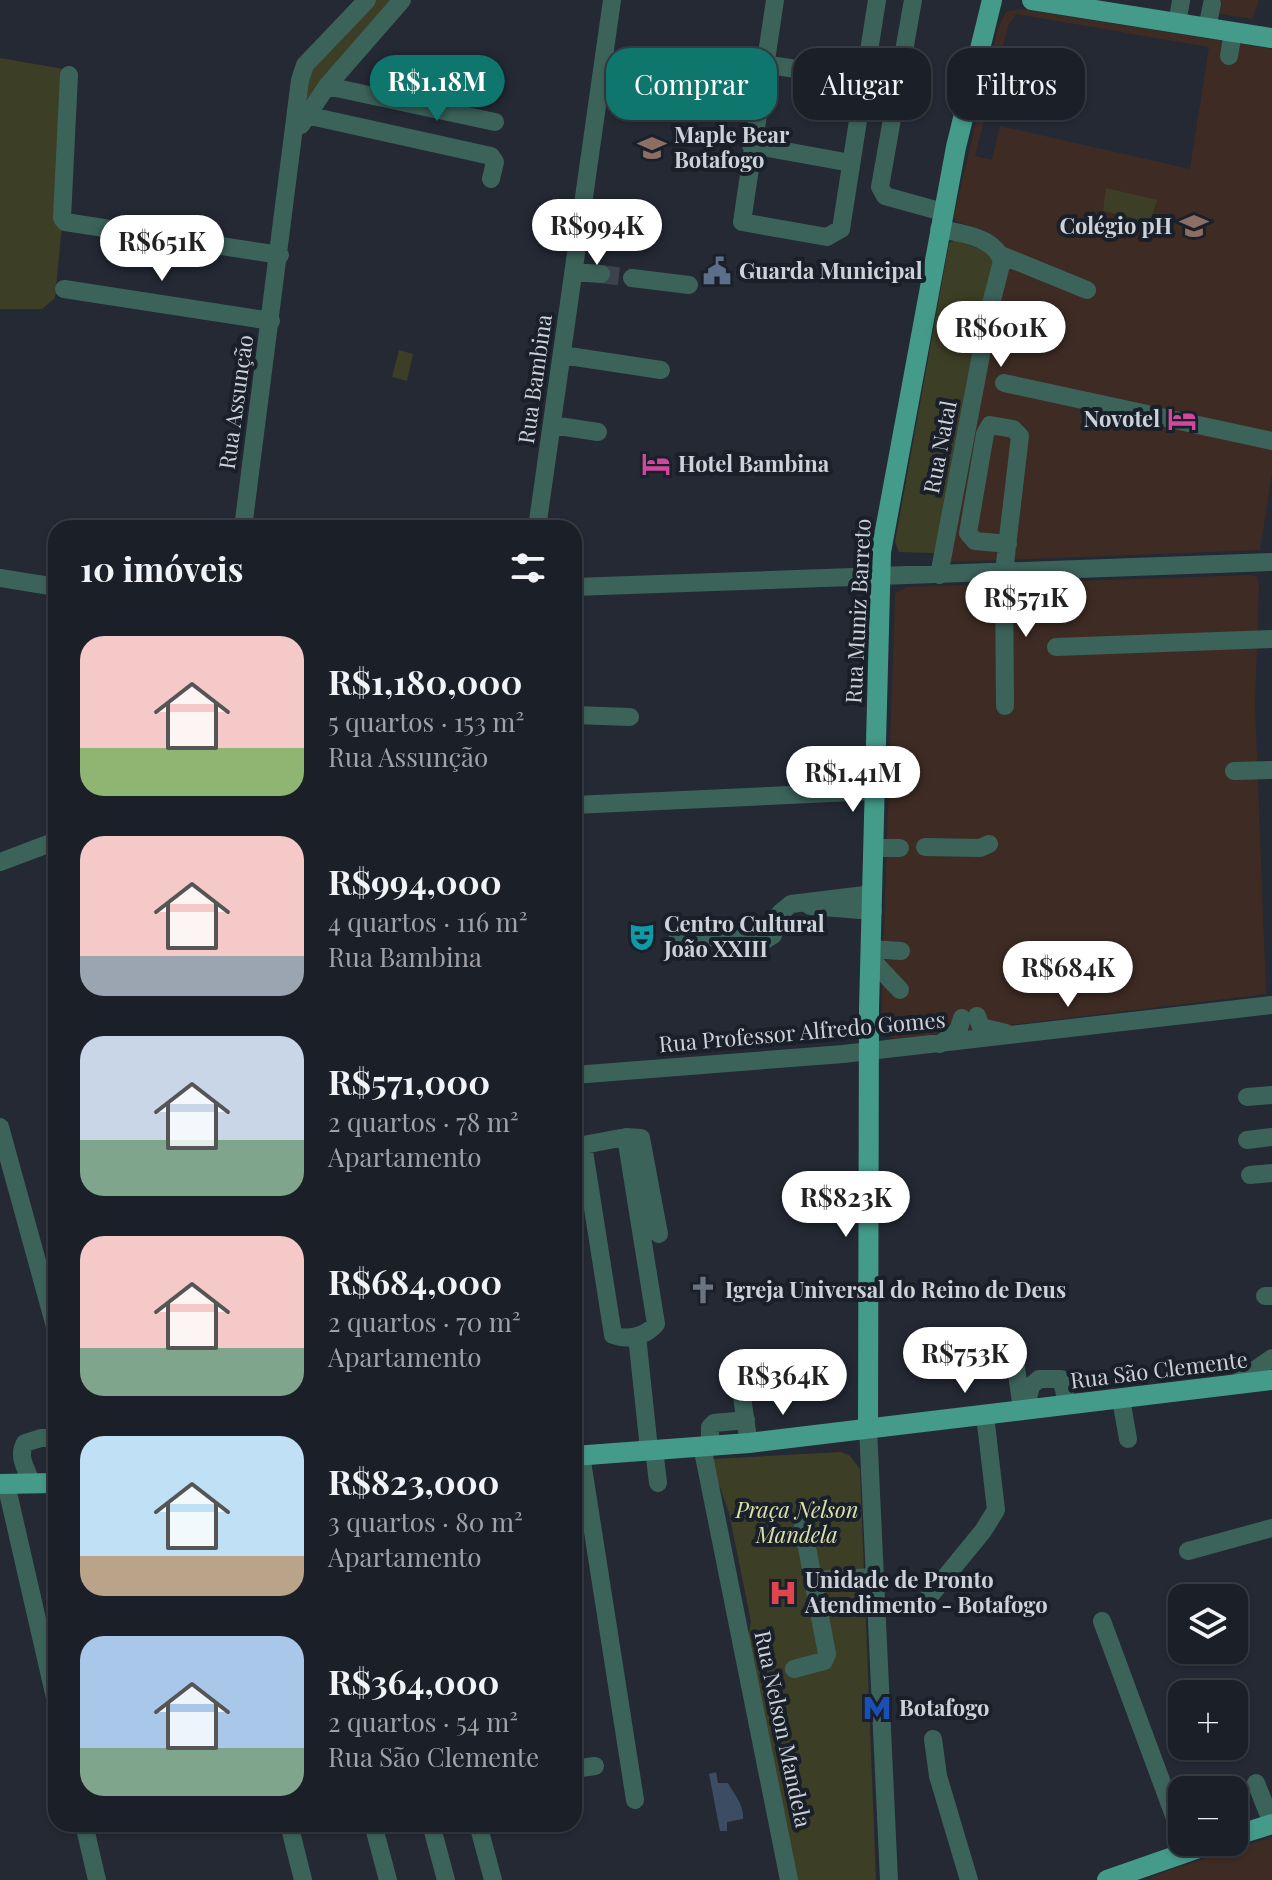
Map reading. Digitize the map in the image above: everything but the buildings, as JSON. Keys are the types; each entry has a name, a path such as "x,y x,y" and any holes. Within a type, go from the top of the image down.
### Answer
{"main road":[{"name":"Rua Muniz Barreto","path":"868,1428 869,1050 879,578 884,530 941,220 992,0"},
{"path":"1032,0 1177,23 1210,14 1233,32 1272,38"},
{"name":"Rua São Clemente","path":"582,1456 749,1443 1272,1380"},
{"path":"3,1484 48,1483"},
{"path":"1248,1831 1272,1823"},
{"path":"1107,1880 1168,1851"}],"street":[{"name":"Rua Assunção","path":"244,520 295,139 300,80 305,65 367,0"},
{"name":"Rua Assunção","path":"295,139 306,115 327,86 402,0"},
{"name":"Rua Bambina","path":"538,520 612,0"},
{"path":"767,48 775,0"},
{"path":"870,48 877,0"},
{"path":"913,0 880,187 885,196 977,237 1001,255 1087,290"},
{"path":"1177,23 1186,4 1210,14"},
{"path":"1229,56 1233,32"},
{"path":"69,75 65,222 280,255"},
{"path":"327,86 495,122"},
{"path":"306,115 491,156 495,162 491,179"},
{"path":"755,120 742,222 750,226 827,237 841,229 858,120"},
{"path":"751,145 851,163"},
{"name":"Rua Natal","path":"939,575 990,308 1002,267 1001,255"},
{"path":"575,272 601,274"},
{"path":"632,278 689,285"},
{"path":"64,289 271,321"},
{"path":"562,355 661,370"},
{"path":"1004,383 1272,441"},
{"path":"552,425 598,432"},
{"path":"1005,706 1004,572 1008,544 1020,436 1013,429 990,425 985,434 968,533 975,541 1008,544"},
{"path":"582,587 1272,562"},
{"path":"0,578 48,586"},
{"path":"1229,630 1272,630"},
{"path":"1056,647 1272,639"},
{"path":"582,715 630,717"},
{"path":"1234,771 1272,770"},
{"path":"582,805 875,791"},
{"path":"0,862 48,844"},
{"path":"925,847 980,848 989,844"},
{"path":"874,848 900,848"},
{"path":"678,936 765,940 773,935 785,907 791,904 873,903"},
{"path":"871,954 901,951"},
{"path":"871,954 900,990"},
{"name":"Rua Professor Alfredo Gomes","path":"582,1074 940,1045 1272,1005"},
{"path":"940,1045 970,1017 985,1029 1017,1036"},
{"path":"1247,1097 1272,1095"},
{"path":"0,1127 48,1301"},
{"path":"626,1137 656,1324 649,1332 637,1336 613,1335 583,1145 626,1137 641,1138 659,1234"},
{"path":"1247,1140 1272,1137"},
{"path":"1250,1175 1272,1173"},
{"path":"637,1336 658,1483"},
{"path":"1012,1340 1024,1410"},
{"path":"1234,1385 1272,1358"},
{"path":"1024,1410 1031,1386 1039,1379 1061,1379 1068,1405"},
{"path":"741,1390 749,1443"},
{"path":"1121,1399 1128,1439"},
{"path":"924,1603 983,1531 996,1510 985,1415"},
{"path":"706,1446 710,1427 714,1423 746,1420"},
{"path":"868,1428 889,1880"},
{"path":"32,1484 21,1457 22,1448 25,1443 48,1438"},
{"name":"Rua Nelson Mandela","path":"706,1446 789,1880"},
{"path":"3,1484 48,1669"},
{"path":"582,1486 635,1800"},
{"path":"794,1669 827,1658 803,1526"},
{"path":"1188,1551 1272,1528"},
{"path":"814,1580 875,1577"},
{"path":"1102,1621 1168,1798"},
{"path":"933,1739 938,1776 969,1880"},
{"path":"582,1768 595,1766"},
{"path":"1256,1783 1272,1823"},
{"path":"86,1832 97,1880"},
{"path":"291,1832 303,1880"},
{"path":"375,1832 388,1880"},
{"path":"433,1832 446,1880"},
{"path":"480,1832 493,1880"}],"shaded area":[{"path":"1220,0 1259,0 1252,19 1215,13"},
{"path":"1020,9 1272,49 1272,473 1260,550 949,562 993,237 984,230 957,222 954,216 976,120 984,120 975,156 992,160 1000,126 1190,169 1209,47 1016,14 1008,26 1002,48 993,48 1006,12"},
{"path":"1256,576 1259,583 1255,705 1266,994 895,1039 886,1034 881,1025 895,593 907,587"},
{"path":"1272,1837 1272,1880 1144,1880 1213,1856 1248,1856 1248,1845"}],"green space":[{"path":"375,0 393,0 304,105 310,70"},
{"path":"0,58 64,69 62,226 55,298 42,309 0,309"},
{"path":"1106,188 1157,200 1150,222 1103,211"},
{"path":"955,240 986,251 995,260 935,553 899,552 895,542 949,243"},
{"path":"399,350 413,354 407,381 392,377"},
{"name":"Praça Nelson Mandela","path":"841,1452 849,1455 860,1469 876,1880 795,1880 748,1639 751,1622 729,1513 720,1487 714,1485 713,1459"}],"water":[{"path":"716,1772 718,1783 728,1783 742,1809 743,1819 727,1822 727,1831 720,1831 709,1774"}],"tunnel":[{"path":"601,274 632,278"}],"place":[{"name":"Maple Bear Botafogo","path":"652,148"},
{"name":"Colégio pH","path":"1194,226"},
{"name":"Guarda Municipal","path":"717,271"},
{"name":"Novotel","path":"1182,419"},
{"name":"Hotel Bambina","path":"656,464"},
{"name":"Centro Cultural João XXIII","path":"642,937"},
{"name":"Igreja Universal do Reino de Deus","path":"703,1290"},
{"name":"Unidade de Pronto Atendimento - Botafogo","path":"783,1593"},
{"name":"Botafogo","path":"877,1708"}]}
